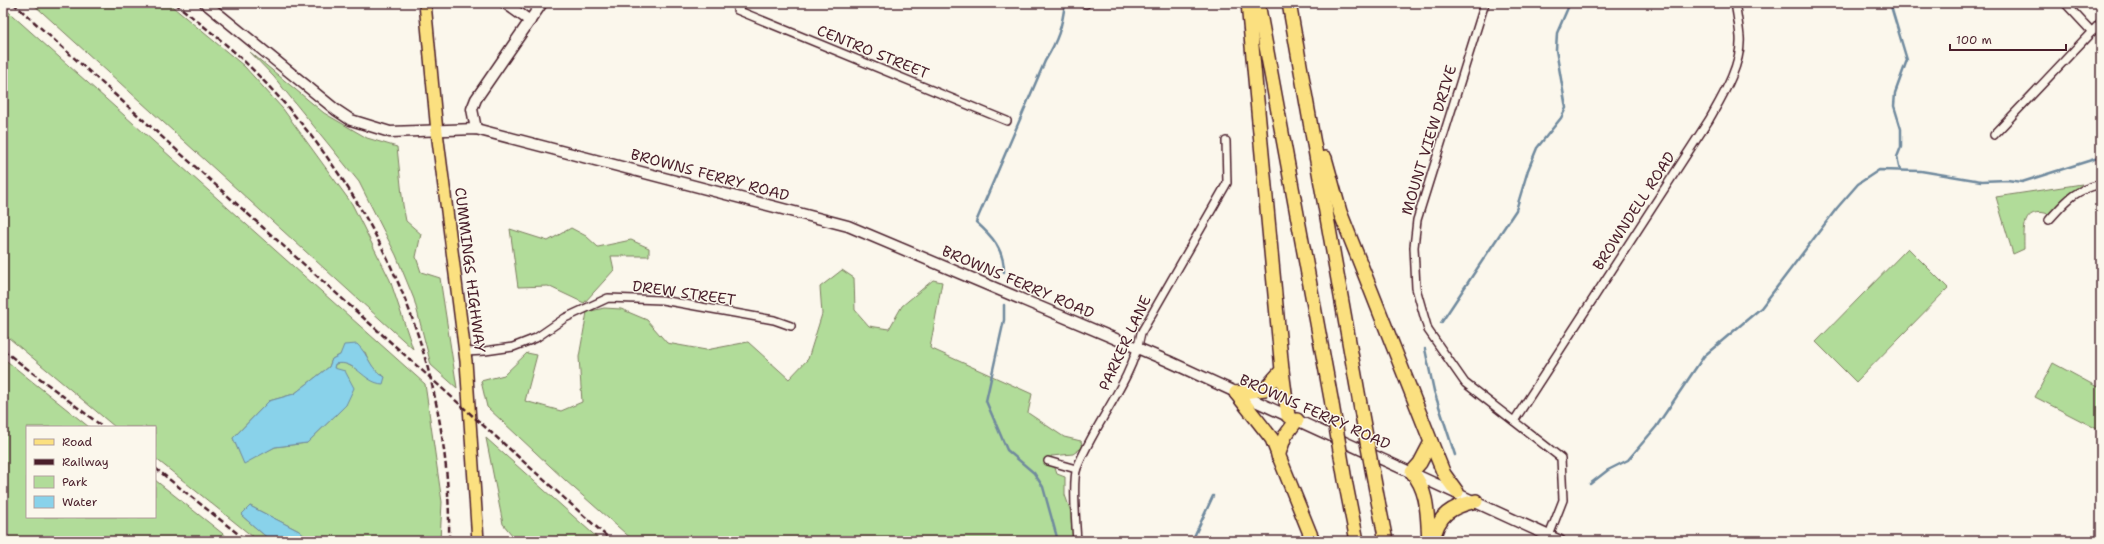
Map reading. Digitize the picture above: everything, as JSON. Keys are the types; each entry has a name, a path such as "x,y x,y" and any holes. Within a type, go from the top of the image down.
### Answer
{"highway":[{"path":"1248,3 1282,370 1293,418 1278,456"},
{"path":"1258,3 1357,541"},
{"path":"1289,3 1362,415 1386,541"},
{"path":"1312,129 1322,148 1340,212 1431,442 1444,474 1457,492"},
{"path":"1236,393 1265,389 1282,370"},
{"path":"1236,393 1272,439 1313,541"},
{"path":"1429,541 1424,492 1421,482 1412,472 1420,463 1431,442"},
{"path":"1433,541 1435,530 1442,518 1460,505 1476,501"}],"main road":[{"name":"CUMMINGS HIGHWAY","path":"425,3 438,132 465,352 478,541"}],"street":[{"name":"BROWNS FERRY ROAD","path":"205,3 336,110 351,120 390,132 438,132 461,128 476,129 848,226 1138,348 1457,492 1548,539 1560,541"},
{"path":"505,3 530,21"},
{"path":"476,129 472,109 476,99 542,3"},
{"name":"CENTRO STREET","path":"741,3 736,10 1007,121"},
{"name":"MOUNT VIEW DRIVE","path":"1485,3 1422,204 1414,247 1416,288 1428,330 1465,383 1561,458 1563,500 1548,539"},
{"name":"BROWNDELL ROAD","path":"1514,421 1709,120 1722,97 1735,68 1740,38 1735,3"},
{"path":"2065,3 2092,32"},
{"path":"1994,136 2101,22"},
{"name":"PARKER LANE","path":"1077,541 1076,469 1138,348 1141,332 1227,183 1226,141"},
{"path":"2049,220 2066,201 2080,189 2101,184"},
{"name":"DREW STREET","path":"465,352 485,352 513,347 536,338 565,318 608,298 662,300 774,320 791,326"},
{"path":"1048,461 1076,469"}],"green space":[{"path":"32,3 168,3 244,66 283,109 352,204 390,280 413,349"},
{"path":"3,7 425,384 442,502 440,541 310,541 299,531 250,506 241,515 271,541 258,541 156,459 156,426 114,426 3,333","holes":["365,352 370,364 375,370 385,377 362,371 345,364 335,364 334,368 346,405 307,443 275,447 244,463 233,438 269,401 294,394 329,367 332,359 340,355"]},
{"path":"250,52 324,113 367,138 397,147 406,221 421,234 416,257 421,272 440,278 457,388 431,365 414,299 396,255 359,182 274,77"},
{"path":"2082,184 2049,214 2040,212 2033,213 2029,217 2026,221 2025,227 2024,249 2013,254 1996,197"},
{"path":"571,228 586,236 598,247 631,240 649,248 649,256 611,256 614,270 584,303 548,286 518,287 510,229 548,241"},
{"path":"1908,248 1948,288 1856,382 1816,342"},
{"path":"842,270 854,278 855,310 869,326 889,329 902,306 933,280 942,282 930,348 1032,394 1028,413 1064,437 1081,441 1083,447 1073,454 1051,456 1057,474 1065,477 1065,495 1072,515 1075,541 634,541 566,481 487,407 481,381 504,375 527,353 537,355 525,401 561,411 582,402 579,357 587,312 604,308 621,309 647,320 667,343 706,350 748,342 789,379 808,359 822,314 820,287"},
{"path":"3,358 88,426 26,426 26,518 156,518 156,481 232,541 3,541"},
{"path":"2053,363 2101,389 2101,431 2035,397"},
{"path":"486,438 601,541 517,541 503,524"}],"water":[{"path":"357,344 376,370 385,377 383,384 370,380 349,365 342,363 335,364 334,368 345,371 354,388 346,405 307,443 275,447 244,464 233,438 269,401 294,394 329,367 332,359 340,355 344,345"},
{"path":"250,506 299,531 310,541 271,541 241,515"}],"waterway":[{"path":"1004,272 1002,256 996,244 987,232 976,222 1045,61 1056,40 1061,26 1065,3"},
{"path":"1441,323 1516,210 1528,170 1537,148 1561,118 1566,108 1556,50 1557,33 1570,3"},
{"path":"1890,3 1907,60 1895,93 1894,106 1901,129 1901,147 1897,157 1900,170"},
{"path":"1590,484 1608,470 1628,460 1656,427 1704,356 1761,308 1837,208 1858,184 1879,170 1921,171 1981,181 2007,180 2022,182 2101,157"},
{"path":"1004,305 1004,320 986,401 1007,450 1034,473 1043,487 1058,541"},
{"path":"1425,349 1434,391 1455,455"},
{"path":"1192,541 1213,496"}],"railway":[{"path":"13,3 612,541"},
{"path":"175,3 243,60 290,110 331,163 367,220 397,279 420,341 437,406 446,472 449,541"},
{"path":"3,350 102,426"},
{"path":"156,469 247,541"}]}
